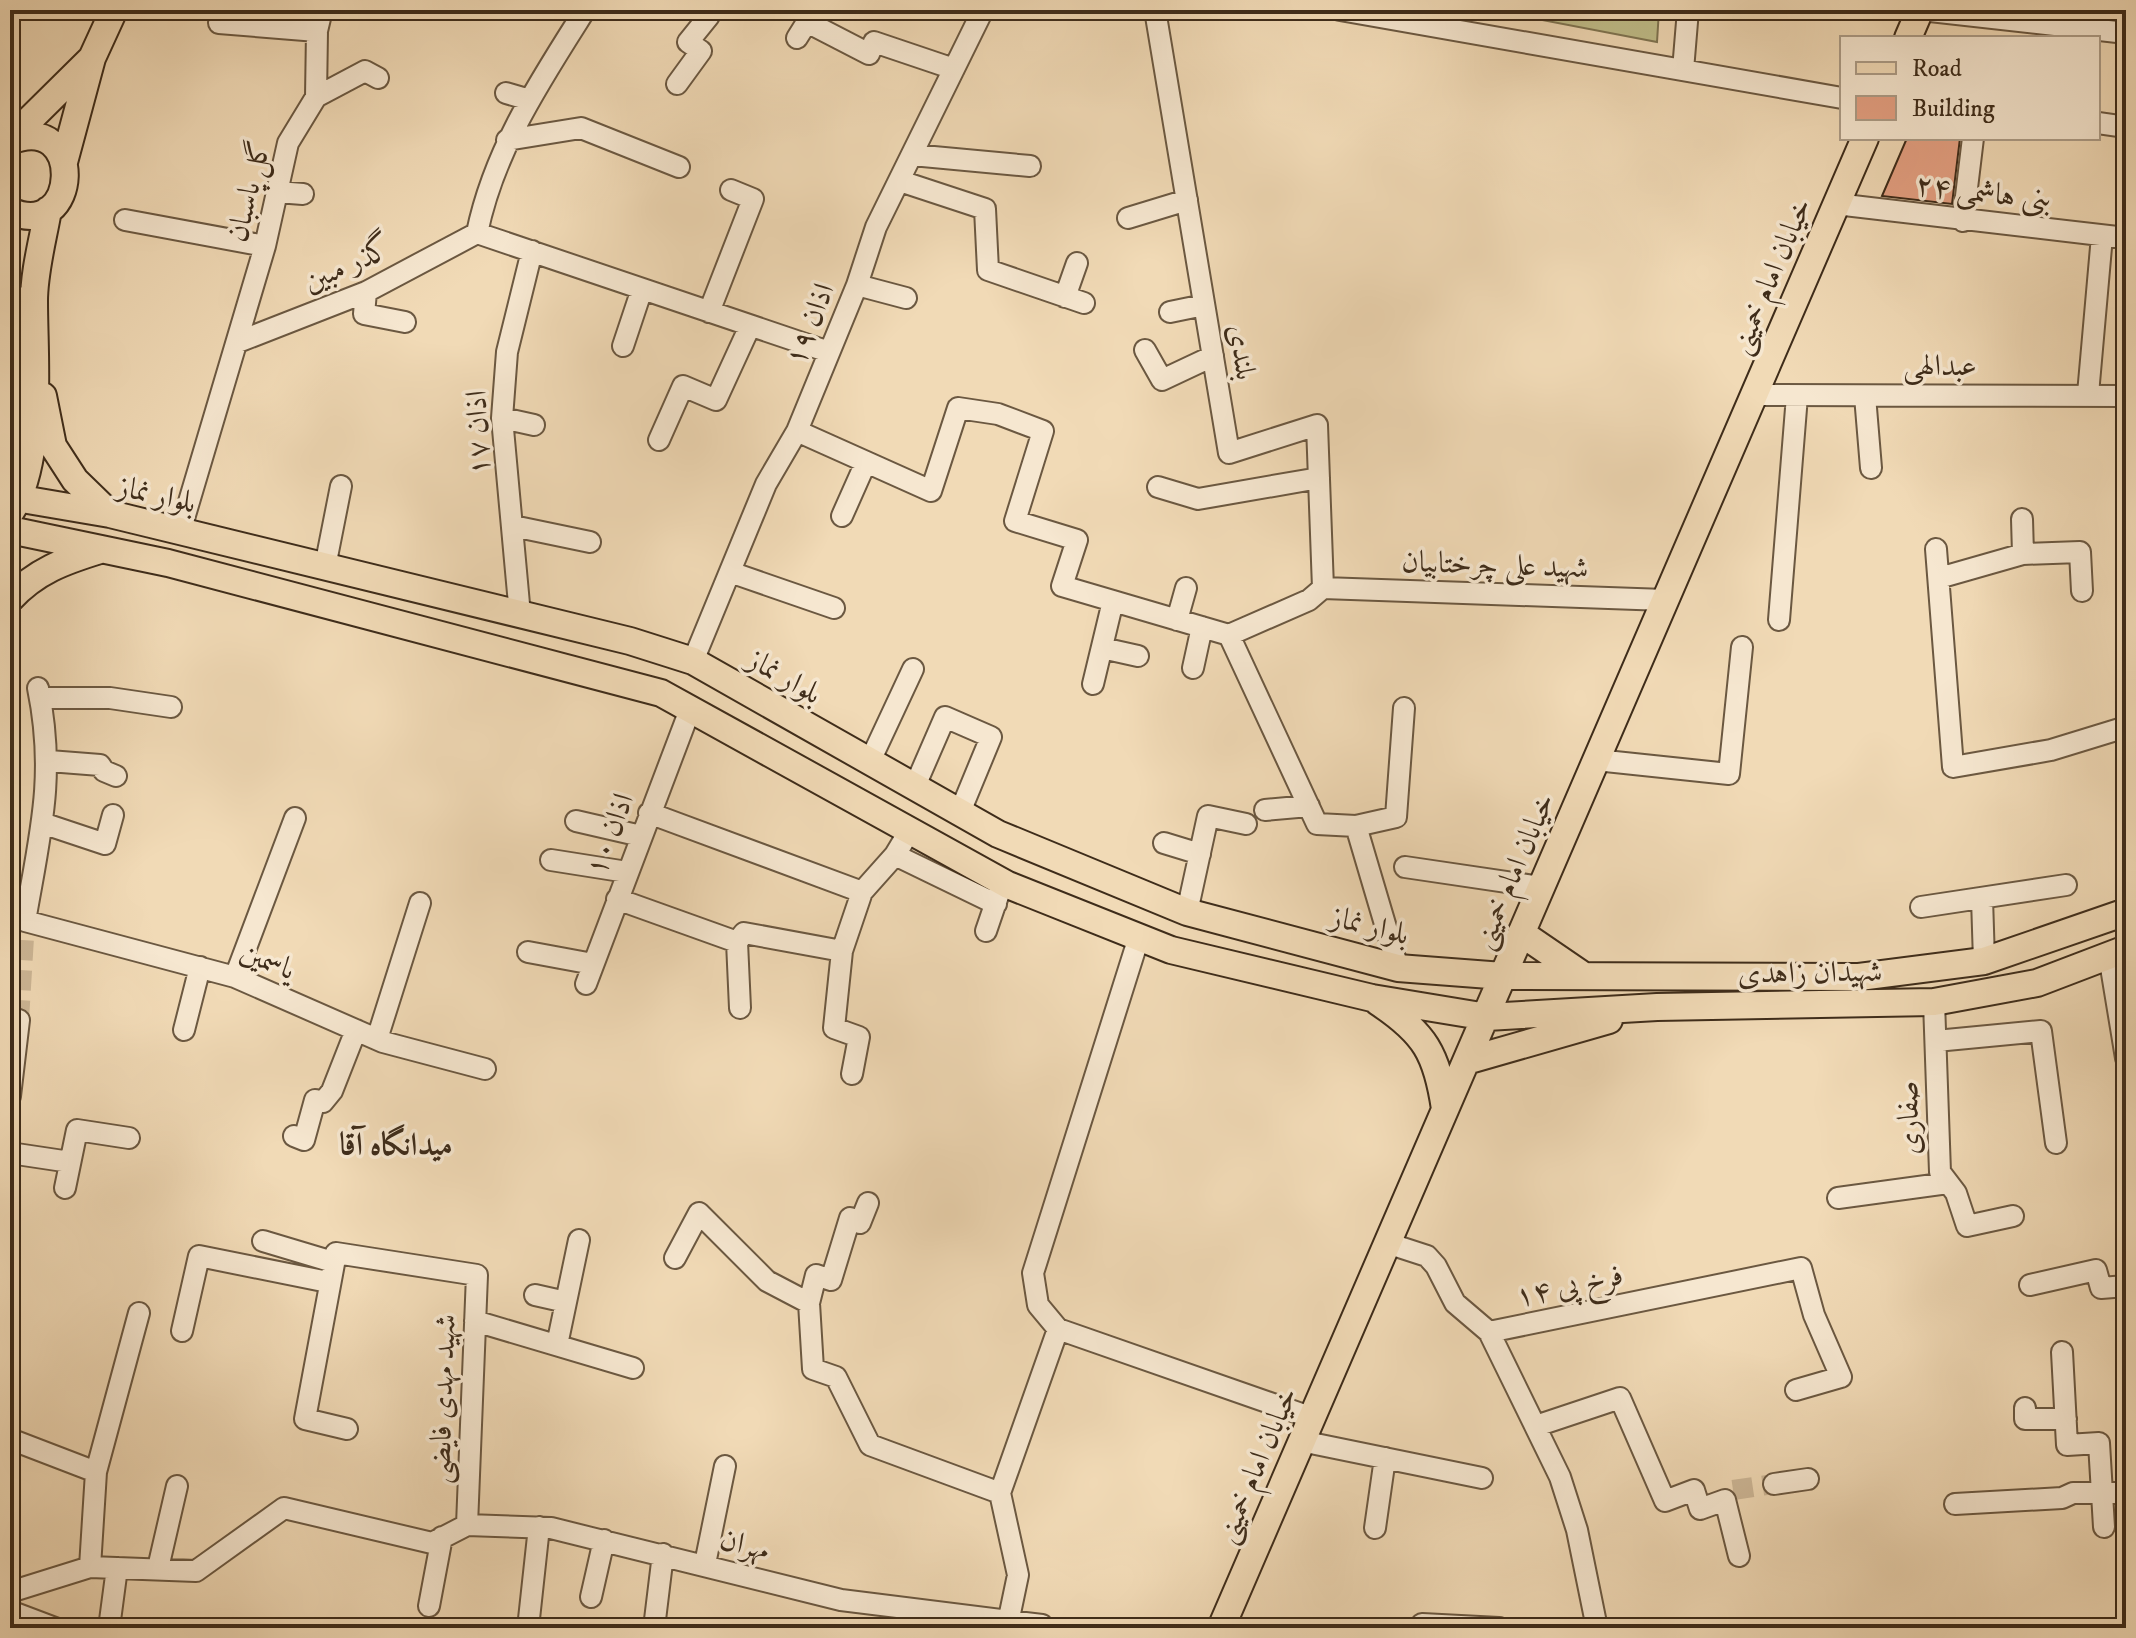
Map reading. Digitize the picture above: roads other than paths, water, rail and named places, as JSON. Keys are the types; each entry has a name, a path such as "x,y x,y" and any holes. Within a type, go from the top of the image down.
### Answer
{"main road":[{"path":"110,514 75,480 53,446 38,369 34,298 48,210 65,189 64,162 92,58 114,10"},
{"path":"1909,36 1921,10"},
{"path":"10,140 92,58"},
{"path":"10,140 23,137 40,139 55,148 64,162"},
{"name":"خیابان امام خمینی","path":"1221,1628 1864,140"},
{"path":"10,211 27,216 48,210"},
{"path":"10,294 17,372 11,412"},
{"path":"13,503 28,463 38,369"},
{"name":"بلوار نماز","path":"13,503 110,514 630,641 693,661 998,834 1187,912 1398,968 1503,976"},
{"path":"10,530 107,549 661,693 910,830 1000,893 1171,950 1372,998 1487,1017"},
{"path":"10,599 23,584 56,563 107,549"},
{"name":"شهیدان زاهدی","path":"1503,976 1859,977 1984,961 2126,912"},
{"path":"1521,933 1581,974"},
{"path":"1332,988 1343,952"},
{"name":"شهیدان زاهدی","path":"1487,1017 1657,1007 1934,1002 2037,983 2117,952"},
{"path":"1466,1061 1657,1007 1651,989 1663,976"},
{"path":"1372,998 1414,1027 1427,1044 1436,1062 1445,1109"}],"street":[{"path":"322,10 317,31 316,97 365,71 378,78"},
{"path":"585,10 507,140 485,196 477,233 829,352"},
{"path":"677,84 701,51 688,42 709,16 702,10"},
{"name":"اذان ۱۹","path":"693,661 766,484 797,431 857,285 876,227 983,10"},
{"name":"بلندی","path":"1155,10 1229,453 1317,425 1323,588"},
{"path":"1340,10 1840,98"},
{"path":"1683,70 1688,10"},
{"path":"1921,10 2059,18 2126,33"},
{"path":"219,23 317,31"},
{"path":"802,30 869,54 874,42 954,69"},
{"path":"506,93 530,100"},
{"name":"گل پاسبان","path":"180,532 265,246 288,143 316,97"},
{"path":"2100,123 2126,127"},
{"path":"507,140 581,128 679,167"},
{"path":"1963,221 1973,140"},
{"path":"912,155 1030,166"},
{"path":"900,181 985,209 988,270 1074,300 1077,263"},
{"path":"709,312 753,199 731,190"},
{"path":"277,192 303,194"},
{"path":"1128,218 1187,200"},
{"name":"بنی هاشمی ۲۴","path":"1836,204 2126,238"},
{"path":"125,220 265,246"},
{"name":"گذر مبین","path":"238,342 366,292 477,233"},
{"path":"2088,394 2102,236"},
{"name":"اذان ۱۷","path":"520,615 502,418 507,352 532,251"},
{"path":"857,285 906,298"},
{"path":"623,346 642,289"},
{"path":"366,292 364,314 405,322"},
{"path":"1170,312 1204,305"},
{"path":"659,440 683,386 716,400 750,326"},
{"path":"1145,350 1162,380 1213,356"},
{"name":"عبدالهی","path":"1754,395 2126,396"},
{"path":"1779,620 1797,396"},
{"path":"1865,396 1871,468"},
{"path":"797,431 931,491 958,408 998,414 1043,431 1015,521 1077,540 1062,586 1229,635 1309,600 1323,588"},
{"path":"502,418 534,425"},
{"path":"842,516 866,462"},
{"path":"1158,487 1198,499 1319,478"},
{"path":"325,567 341,486"},
{"path":"2022,519 2023,554"},
{"path":"513,526 590,542"},
{"path":"1936,549 1953,767 2051,750 2126,727"},
{"path":"1939,578 2023,554 2080,552 2082,591"},
{"path":"730,572 834,608"},
{"path":"1177,620 1186,588"},
{"name":"شهید علی چرختابیان","path":"1323,588 1665,600"},
{"path":"1093,684 1113,601"},
{"path":"1193,668 1202,627"},
{"path":"1229,635 1317,824 1356,826 1396,817 1404,708"},
{"path":"1596,760 1729,774 1742,647"},
{"path":"1102,648 1138,656"},
{"path":"870,761 913,669"},
{"path":"113,815 105,844 42,823 49,761 39,693 110,698 171,707"},
{"name":"اذان ۱۰","path":"528,952 589,974 691,707"},
{"path":"915,786 945,717 991,737 960,812"},
{"path":"49,761 108,771"},
{"path":"1265,810 1309,806"},
{"path":"649,813 862,892"},
{"path":"1187,912 1208,816 1246,824"},
{"path":"235,977 295,818"},
{"path":"576,821 641,836"},
{"name":"یاسمین","path":"42,823 25,921 235,977 377,1039 485,1069"},
{"path":"1356,826 1398,968"},
{"path":"852,1074 859,1037 834,1028 842,951 862,892 895,855 910,830"},
{"path":"1164,843 1200,854"},
{"path":"895,855 1000,893 986,931"},
{"path":"551,860 627,872"},
{"path":"1405,867 1541,887"},
{"path":"1921,907 2066,885"},
{"path":"1982,898 1984,961"},
{"path":"617,899 737,942"},
{"path":"377,1039 420,903"},
{"path":"740,1008 737,942 744,933 842,951"},
{"path":"1139,937 1033,1273 1038,1305 1058,1329 1306,1429 1385,1458 1482,1478"},
{"path":"2117,952 2126,1058"},
{"path":"184,1030 200,967"},
{"name":"صفاری","path":"1934,1002 1940,1172 1956,1193 1967,1226 2013,1216"},
{"path":"10,1018 19,1020 10,1096"},
{"path":"294,1136 304,1140 310,1098 323,1102 332,1091 356,1030"},
{"path":"1936,1041 2041,1031 2056,1143"},
{"path":"65,1188 77,1130 129,1138"},
{"path":"10,1153 70,1162"},
{"path":"1838,1198 1948,1183"},
{"path":"868,1203 860,1223 850,1218 831,1280 816,1275 809,1303 813,1369 836,1377 870,1445 1000,1493"},
{"path":"675,1258 699,1213 767,1281 809,1303"},
{"path":"557,1345 579,1240"},
{"path":"263,1241 331,1272"},
{"name":"فرخ پی ۱۴","path":"1387,1243 1427,1256 1436,1266 1455,1303 1489,1332 1801,1268 1814,1315 1841,1377 1796,1390"},
{"name":"شهید مهدی فایضی","path":"331,1272 336,1253 477,1275 467,1525"},
{"path":"182,1331 199,1256 331,1272"},
{"path":"2030,1285 2096,1270 2101,1288 2126,1286"},
{"path":"331,1272 305,1419 347,1429"},
{"path":"535,1295 566,1302"},
{"path":"90,1567 96,1472 139,1313"},
{"path":"475,1321 633,1368"},
{"path":"1009,1618 1018,1575 1000,1493 1058,1329"},
{"path":"1489,1332 1560,1477 1577,1530 1597,1628"},
{"path":"2062,1352 2067,1445 2099,1443 2104,1527"},
{"path":"1536,1426 1620,1398 1665,1501 1694,1490 1700,1509 1729,1495 1739,1556"},
{"path":"2025,1408 2025,1419 2066,1419"},
{"path":"10,1439 96,1472"},
{"path":"1375,1528 1385,1458"},
{"path":"705,1564 725,1466"},
{"path":"1774,1484 1808,1479"},
{"path":"158,1568 177,1486"},
{"path":"1955,1504 2062,1498 2073,1493 2126,1493"},
{"path":"10,1592 90,1567 196,1571 284,1508 432,1543 467,1525"},
{"name":"مهران","path":"467,1525 539,1527 705,1564 841,1600 1009,1618 1042,1625"},
{"path":"528,1628 539,1527"},
{"path":"429,1606 442,1537"},
{"path":"591,1597 604,1540"},
{"path":"654,1628 663,1554"},
{"path":"109,1628 117,1568"},
{"path":"10,1611 55,1628"},
{"path":"1422,1624 1499,1628"}],"tunnel":[{"path":"19,1020 25,921"},
{"path":"1733,1490 1774,1484"}],"district":[{"name":"میدانگاه آقا","path":"396,1144"}]}
